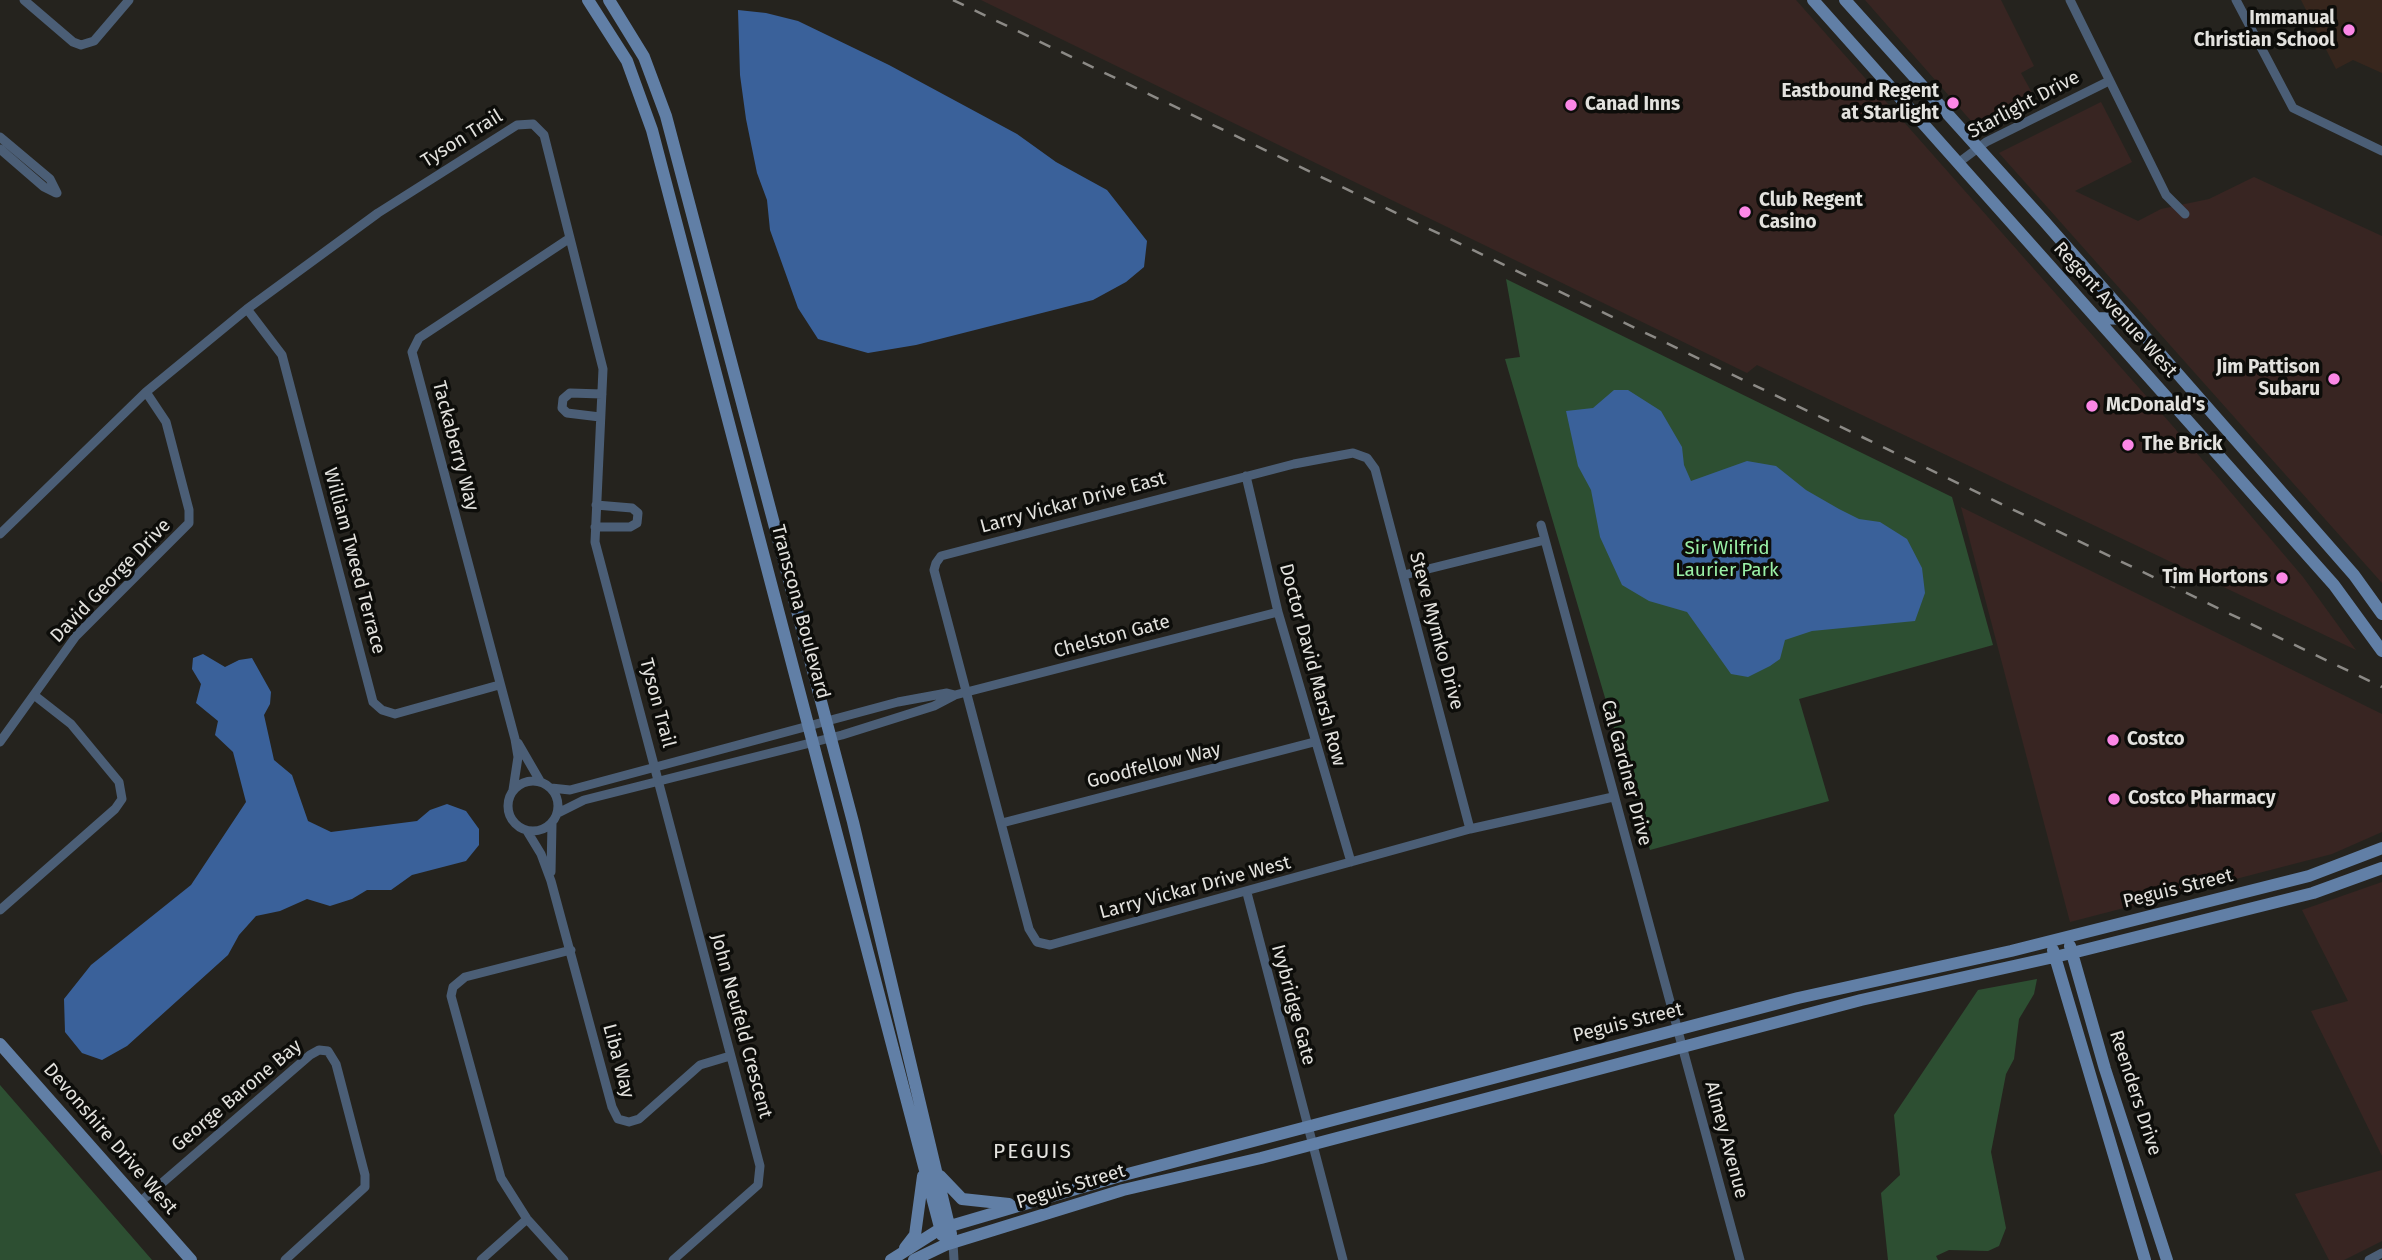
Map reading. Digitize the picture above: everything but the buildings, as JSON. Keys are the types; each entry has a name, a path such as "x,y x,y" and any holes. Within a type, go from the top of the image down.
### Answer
{"street":[{"path":"24,0 73,42 81,45 94,41 130,0"},
{"name":"Transcona Boulevard","path":"588,0 627,61 649,118 923,1161 949,1244"},
{"name":"Transcona Boulevard","path":"609,0 644,57 666,116 831,738 910,1052 936,1170 945,1228"},
{"name":"Regent Avenue West","path":"1813,0 2334,585 2382,650"},
{"name":"Regent Avenue West","path":"1845,0 1978,146 2354,575 2382,614"},
{"path":"2070,0 2166,195 2185,214"},
{"path":"2236,0 2293,108 2382,150"},
{"name":"Starlight Drive","path":"1958,163 1978,146 2109,81"},
{"name":"Tyson Trail","path":"0,534 146,392 247,309 377,212 517,125 533,124 544,135 603,369 595,542 656,767"},
{"path":"0,137 50,179 57,193 44,187 0,149"},
{"name":"Tackaberry Way","path":"515,739 412,352 419,338 570,238"},
{"name":"William Tweed Terrace","path":"247,309 282,355 373,702 382,710 395,714 499,685"},
{"path":"2096,318 2129,318"},
{"name":"David George Drive","path":"0,742 76,636 189,523 189,510 166,422 146,392"},
{"path":"600,417 567,413 562,408 563,399 570,393 601,394"},
{"name":"Larry Vickar Drive East","path":"967,693 934,570 941,556 1246,476 1353,453"},
{"name":"Steve Mymko Drive","path":"1353,453 1367,458 1375,469 1470,829"},
{"name":"Doctor David Marsh Row","path":"1246,476 1278,612 1314,743 1351,862"},
{"path":"2269,512 2284,496"},
{"path":"595,527 631,527 637,523 638,513 632,508 596,505"},
{"name":"Cal Gardner Drive","path":"1541,525 1613,797 1679,1029"},
{"path":"1404,575 1545,540"},
{"name":"Chelston Gate","path":"551,788 570,790 826,719 931,695 967,693 1278,612"},
{"name":"Larry Vickar Drive West","path":"967,693 1029,929 1037,942 1050,944 1247,893 1470,829 1613,797"},
{"path":"0,911 115,809 121,799 119,782 71,724 34,695"},
{"name":"Chelston Gate","path":"558,813 584,800 831,738 934,706 955,695"},
{"path":"515,739 540,781 551,788 558,799 558,813 552,824 541,831 527,831 516,825 509,814 508,802 513,790 518,757 515,739"},
{"name":"Goodfellow Way","path":"1002,823 1314,743"},
{"name":"John Neufeld Crescent","path":"656,767 761,1175 753,1190 673,1260"},
{"path":"513,790 525,782 540,781"},
{"name":"Liba Way","path":"551,881 552,824"},
{"name":"Liba Way","path":"527,831 541,854 551,881 612,1107 618,1119 629,1122 639,1119 700,1065 730,1056"},
{"name":"Peguis Street","path":"896,1256 945,1228 1019,1205 1679,1029 2050,939 2068,937 2309,876 2382,848"},
{"name":"Peguis Street","path":"914,1260 949,1244 1123,1190 1313,1144 1861,1000 2072,953 2313,893 2382,868"},
{"name":"Ivybridge Gate","path":"1247,893 1343,1260"},
{"name":"Reenders Drive","path":"2068,937 2166,1260"},
{"name":"Reenders Drive","path":"2050,939 2146,1260"},
{"path":"564,1260 527,1219 501,1178 451,992 457,982 465,977 570,950"},
{"name":"Almey Avenue","path":"1679,1029 1740,1260"},
{"name":"Devonshire Drive West","path":"0,1044 191,1260"},
{"name":"George Barone Bay","path":"139,1202 310,1055 319,1050 328,1051 336,1064 365,1175 365,1187 285,1260"},
{"path":"896,1256 915,1235 920,1212 923,1161"},
{"path":"936,1170 948,1188 962,1199 1019,1205"},
{"path":"481,1260 527,1219"},
{"path":"949,1244 953,1260"},
{"path":"2369,1260 2382,1253"}],"shaded area":[{"path":"981,0 1796,0 2216,475 2303,577 2356,650 1757,365 1747,373"},
{"path":"1865,0 2001,0 2034,66 2021,73 2036,100 1979,130"},
{"name":"Immanual Christian School","path":"2301,0 2382,0 2382,73 2353,60 2336,69"},
{"path":"2101,102 2132,162 2075,191 2138,221 2161,209 2209,199 2254,177 2382,236 2382,583 1999,153"},
{"path":"1961,507 2382,714 2382,832 2332,854 2070,922"},
{"path":"2382,882 2382,1156 2311,1011 2348,1001 2302,910"},
{"path":"2382,1170 2382,1241 2344,1260 2329,1260 2295,1194"}],"green space":[{"name":"Sir Wilfrid Laurier Park","path":"1506,279 1952,497 1993,645 1799,699 1829,801 1650,850 1505,359 1520,357"},
{"path":"2037,979 2034,994 2019,1019 2014,1059 2006,1074 1991,1152 2006,1228 1999,1246 1988,1251 1949,1250 1936,1256 1938,1260 1888,1260 1881,1193 1900,1175 1894,1115 1978,990"},
{"path":"0,1085 152,1260 0,1260"}],"water":[{"path":"738,10 798,21 889,65 1017,134 1056,162 1107,190 1147,241 1144,267 1126,282 1093,300 916,345 868,353 818,339 798,308 770,230 767,200 757,173 746,119 740,75"},
{"path":"1614,390 1628,390 1661,411 1682,447 1684,465 1691,481 1747,461 1776,466 1806,490 1839,509 1859,519 1880,522 1907,539 1922,568 1925,593 1915,621 1812,631 1785,640 1780,659 1770,666 1748,677 1731,674 1687,612 1649,601 1622,585 1600,537 1591,490 1578,466 1566,411 1593,408"},
{"path":"203,654 225,667 239,660 252,658 271,692 270,704 264,715 274,760 292,775 308,821 331,832 417,821 430,810 447,804 466,811 479,829 479,845 466,861 412,875 391,890 367,890 352,899 330,906 307,899 280,911 256,916 239,935 228,955 127,1046 102,1060 82,1053 65,1032 64,999 91,965 191,885 246,802 233,752 215,735 218,721 196,703 201,684 192,669 193,658"}],"railway":[{"path":"953,0 2382,687"}],"place":[{"name":"Immanual Christian School","path":"2349,30"},
{"name":"Eastbound Regent at Starlight","path":"1953,103"},
{"name":"Canad Inns","path":"1571,105"},
{"name":"Club Regent Casino","path":"1745,212"},
{"name":"Jim Pattison Subaru","path":"2334,379"},
{"name":"McDonald's","path":"2092,406"},
{"name":"The Brick","path":"2128,445"},
{"name":"Tim Hortons","path":"2282,578"},
{"name":"Costco","path":"2113,740"},
{"name":"Costco Pharmacy","path":"2114,799"}],"district":[{"name":"PEGUIS","path":"1033,1152"}]}
